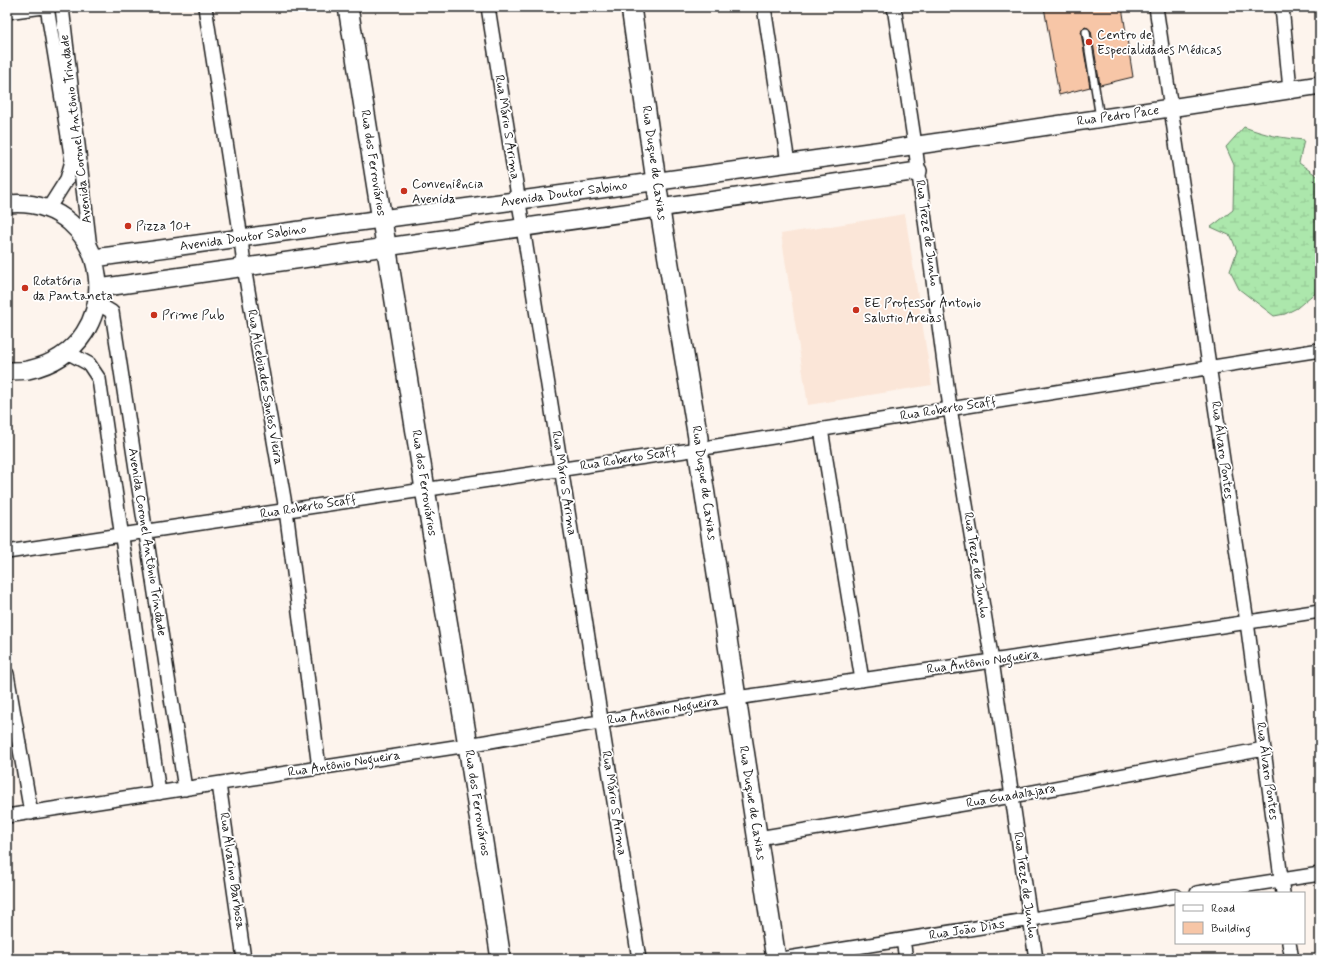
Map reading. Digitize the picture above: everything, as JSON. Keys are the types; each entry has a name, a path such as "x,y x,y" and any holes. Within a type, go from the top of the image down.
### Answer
{"main road":[{"name":"Rua dos Ferroviários","path":"348,7 502,959"},
{"name":"Rua Duque de Caxias","path":"631,7 660,208 697,430 698,448 776,959"}],"street":[{"path":"7,12 43,7"},
{"name":"Avenida Coronel Antônio Trindade","path":"46,7 72,161 68,179 48,209"},
{"name":"Avenida Coronel Antônio Trindade","path":"62,7 92,254"},
{"name":"Rua Alcebiades Santos Vieira","path":"206,7 241,238 244,267 286,510 319,768"},
{"name":"Rua Mário S Arima","path":"488,7 639,959"},
{"path":"764,7 788,163"},
{"path":"894,7 915,145"},
{"name":"Rua Álvaro Pontes","path":"1156,7 1247,622 1283,892"},
{"path":"1282,7 1290,89"},
{"name":"Rua Pedro Pace","path":"915,145 1320,85"},
{"name":"Avenida Doutor Sabino","path":"92,254 241,238 915,145"},
{"name":"Rua Treze de Junho","path":"915,145 950,408 992,661 1036,959"},
{"name":"Avenida Doutor Sabino","path":"98,295 244,267 918,171"},
{"path":"7,204 21,203 48,209 63,217 76,229 87,243 98,273 98,295 91,322 81,338 67,352 48,364 27,370 7,371"},
{"name":"Avenida Coronel Antônio Trindade","path":"98,295 112,312 185,789"},
{"name":"Rua Roberto Scaff","path":"7,552 562,469 1320,350"},
{"name":"Avenida Coronel Antônio Trindade","path":"67,352 89,364 99,379 159,793"},
{"path":"821,429 862,680"},
{"name":"Rua Antônio Nogueira","path":"7,816 468,745 602,723 736,698 1320,611"},
{"path":"7,674 31,813"},
{"name":"Rua Guadalajara","path":"758,838 1012,796 1264,749"},
{"name":"Rua Alvarino Barbosa","path":"219,784 244,959"},
{"path":"1203,892 1320,874"},
{"name":"Rua João Dias","path":"782,959 1175,896"},
{"path":"903,940 906,959"},
{"path":"1289,944 1292,959"}],"lane":[{"path":"1086,32 1100,118"}],"shaded area":[{"name":"EE Professor Antonio Salustio Areias","path":"905,214 932,385 808,405 781,234"}],"green space":[{"path":"1244,127 1274,136 1304,140 1299,163 1320,178 1320,291 1311,296 1297,308 1285,314 1274,316 1239,289 1230,271 1237,251 1231,236 1211,227 1233,210 1234,165 1226,147"}],"building":[{"name":"Centro de Especialidades Médicas","path":"1044,7 1122,7 1133,77 1100,85 1091,31 1085,27 1081,33 1090,87 1059,95"}],"place":[{"name":"Centro de Especialidades Médicas","path":"1089,42"},
{"name":"Conveniência Avenida","path":"404,191"},
{"name":"Pizza 10+","path":"128,226"},
{"name":"Rotatória da Pantaneta","path":"25,288"},
{"name":"EE Professor Antonio Salustio Areias","path":"856,310"},
{"name":"Prime Pub","path":"154,315"}]}
